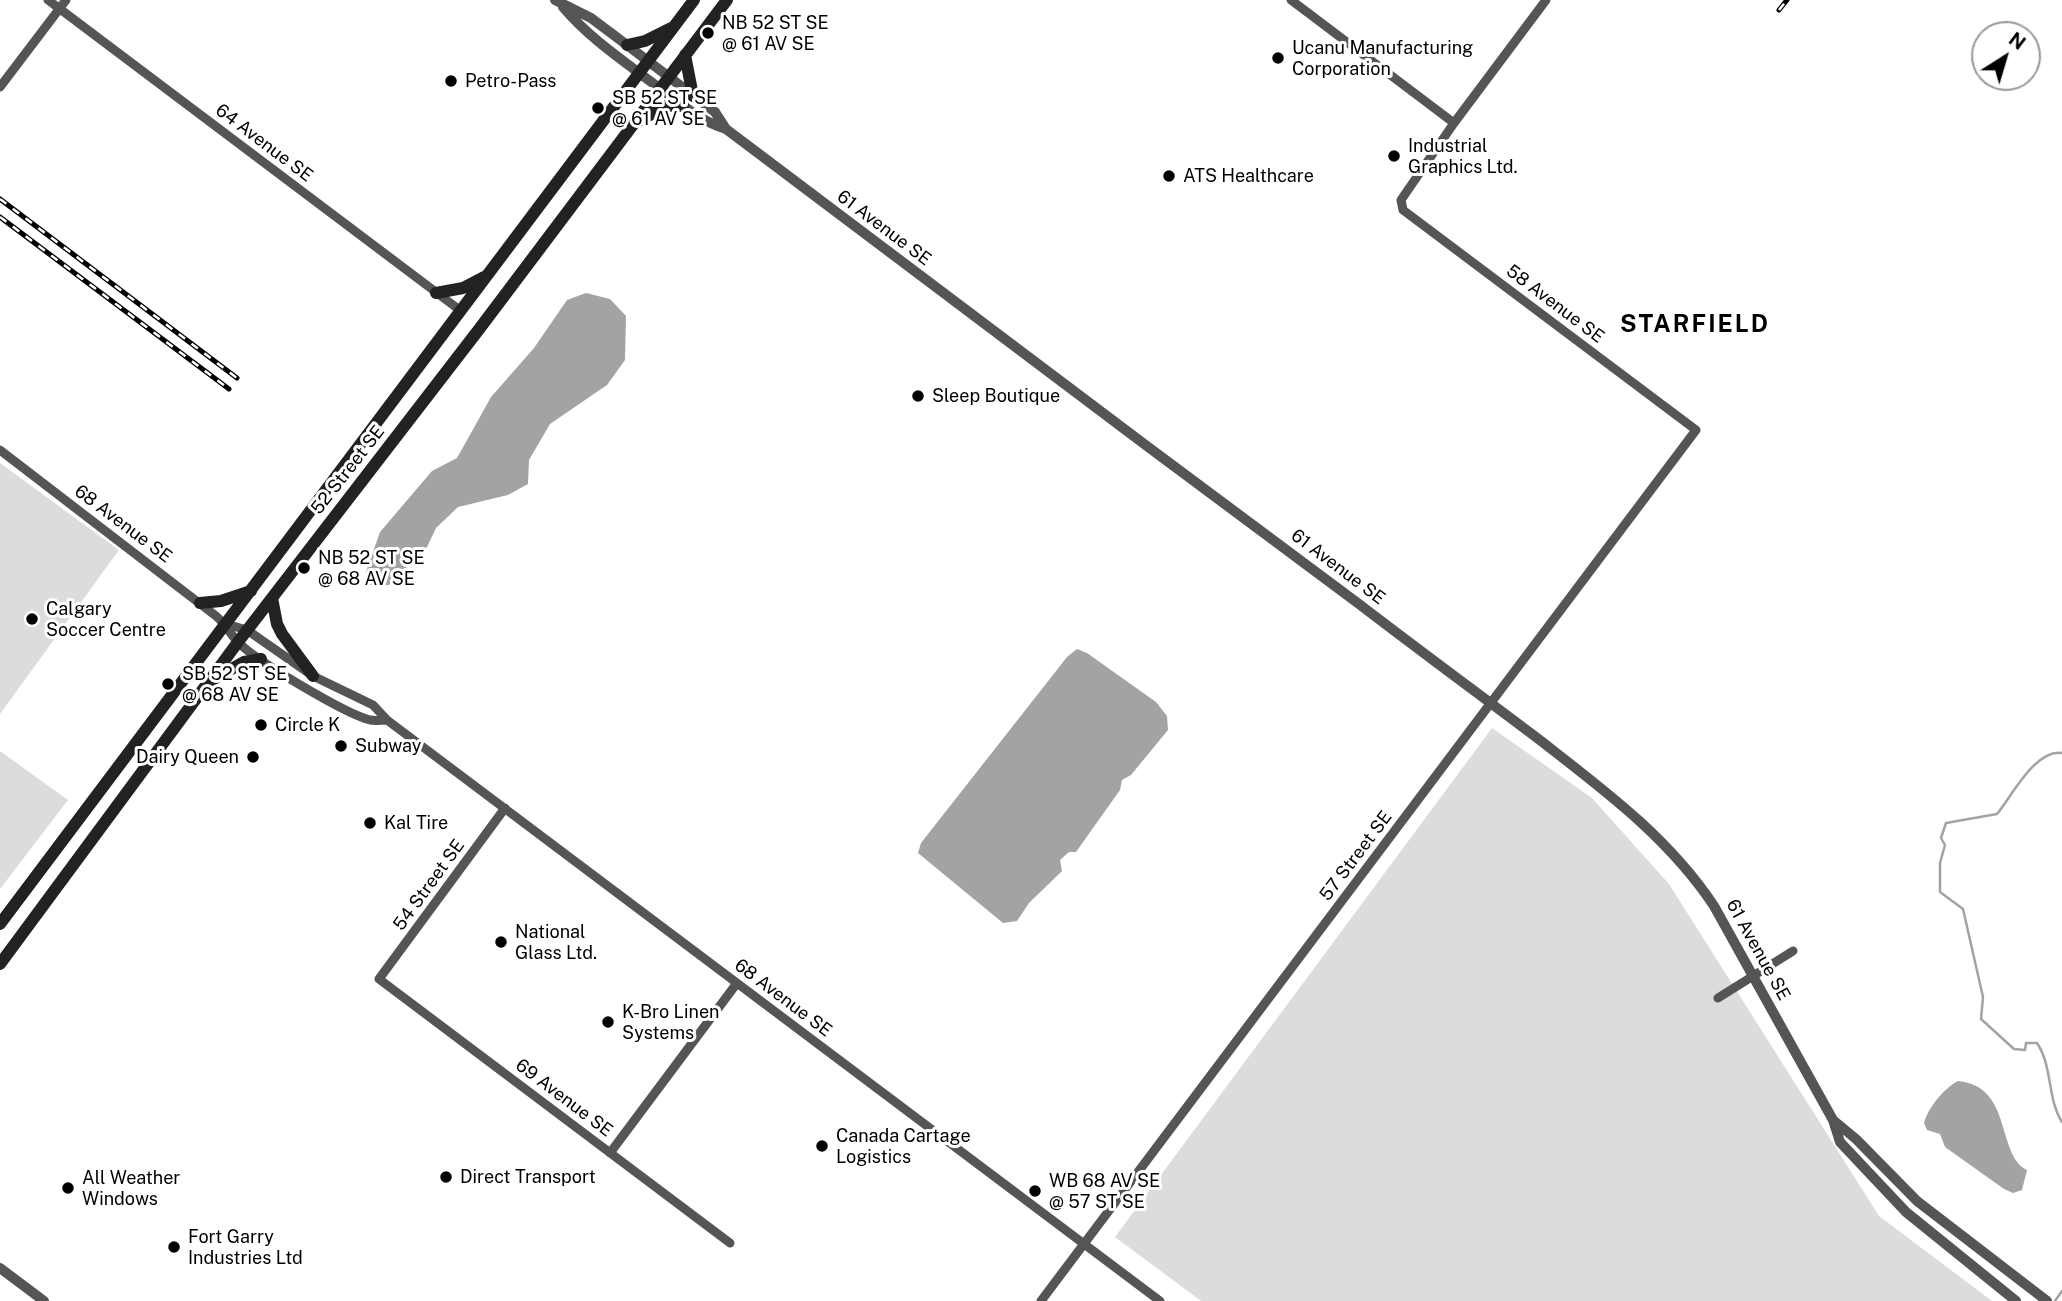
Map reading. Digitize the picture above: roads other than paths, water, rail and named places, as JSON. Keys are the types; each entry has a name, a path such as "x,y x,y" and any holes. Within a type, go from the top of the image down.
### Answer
{"main road":[{"name":"52 Street SE","path":"0,924 694,0"},
{"name":"52 Street SE","path":"0,964 247,630 727,0"},
{"path":"627,46 645,41 675,26"},
{"path":"633,125 666,106 688,101 685,55"},
{"path":"436,293 463,288 488,275"},
{"path":"200,603 221,601 251,591"},
{"path":"272,598 277,624 282,634 313,676"},
{"path":"209,682 244,662 261,659"}],"street":[{"name":"64 Avenue SE","path":"48,0 461,312"},
{"path":"0,87 66,0"},
{"path":"1291,0 1454,123 1546,0"},
{"name":"61 Avenue SE","path":"557,1 591,18 668,77 707,124 726,130 1618,801 1646,826 1699,883 1833,1120 1840,1142 1906,1212 2016,1301"},
{"name":"61 Avenue SE","path":"557,1 580,27 640,74 660,88 688,101"},
{"name":"58 Avenue SE","path":"1454,123 1401,200 1403,209 1696,430"},
{"name":"57 Street SE","path":"1041,1301 1696,430"},
{"name":"68 Avenue SE","path":"0,450 200,603 226,624 238,642 261,659 331,702 370,719 387,720"},
{"name":"68 Avenue SE","path":"226,624 247,630 313,676 373,705 387,720 1160,1301"},
{"name":"54 Street SE","path":"379,979 505,808"},
{"path":"1718,998 1793,951"},
{"name":"69 Avenue SE","path":"379,979 730,1243"},
{"path":"610,1153 737,983"},
{"name":"61 Avenue SE","path":"1833,1120 1856,1139 1917,1201 2047,1301"},
{"path":"0,1268 44,1301"}],"waterway":[{"path":"2062,753 2043,758 2034,766 1997,814 1946,823 1941,838 1945,845 1940,863 1940,892 1963,909 1983,997 1981,1019 2014,1049 2025,1050 2026,1043 2037,1043 2046,1062 2054,1103 2062,1122"},
{"path":"2055,1301 2062,1291"}],"railway":[{"path":"1779,10 1787,0"},
{"path":"0,199 237,378"},
{"path":"0,217 229,389"}],"place":[{"name":"NB 52 ST SE @ 61 AV SE","path":"708,33"},
{"name":"Ucanu Manufacturing Corporation","path":"1278,58"},
{"name":"Petro-Pass","path":"451,81"},
{"name":"SB 52 ST SE @ 61 AV SE","path":"598,108"},
{"name":"Industrial Graphics Ltd.","path":"1394,156"},
{"name":"ATS Healthcare","path":"1169,176"},
{"name":"Sleep Boutique","path":"918,396"},
{"name":"NB 52 ST SE @ 68 AV SE","path":"304,568"},
{"name":"Calgary Soccer Centre","path":"32,619"},
{"name":"SB 52 ST SE @ 68 AV SE","path":"168,684"},
{"name":"Circle K","path":"261,725"},
{"name":"Subway","path":"341,746"},
{"name":"Dairy Queen","path":"253,757"},
{"name":"Kal Tire","path":"370,823"},
{"name":"National Glass Ltd.","path":"501,942"},
{"name":"K-Bro Linen Systems","path":"608,1022"},
{"name":"Canada Cartage Logistics","path":"822,1146"},
{"name":"Direct Transport","path":"446,1177"},
{"name":"All Weather Windows","path":"68,1188"},
{"name":"WB 68 AV SE @ 57 ST SE","path":"1035,1191"},
{"name":"Fort Garry Industries Ltd","path":"174,1247"}],"district":[{"name":"STARFIELD","path":"1695,325"}]}
